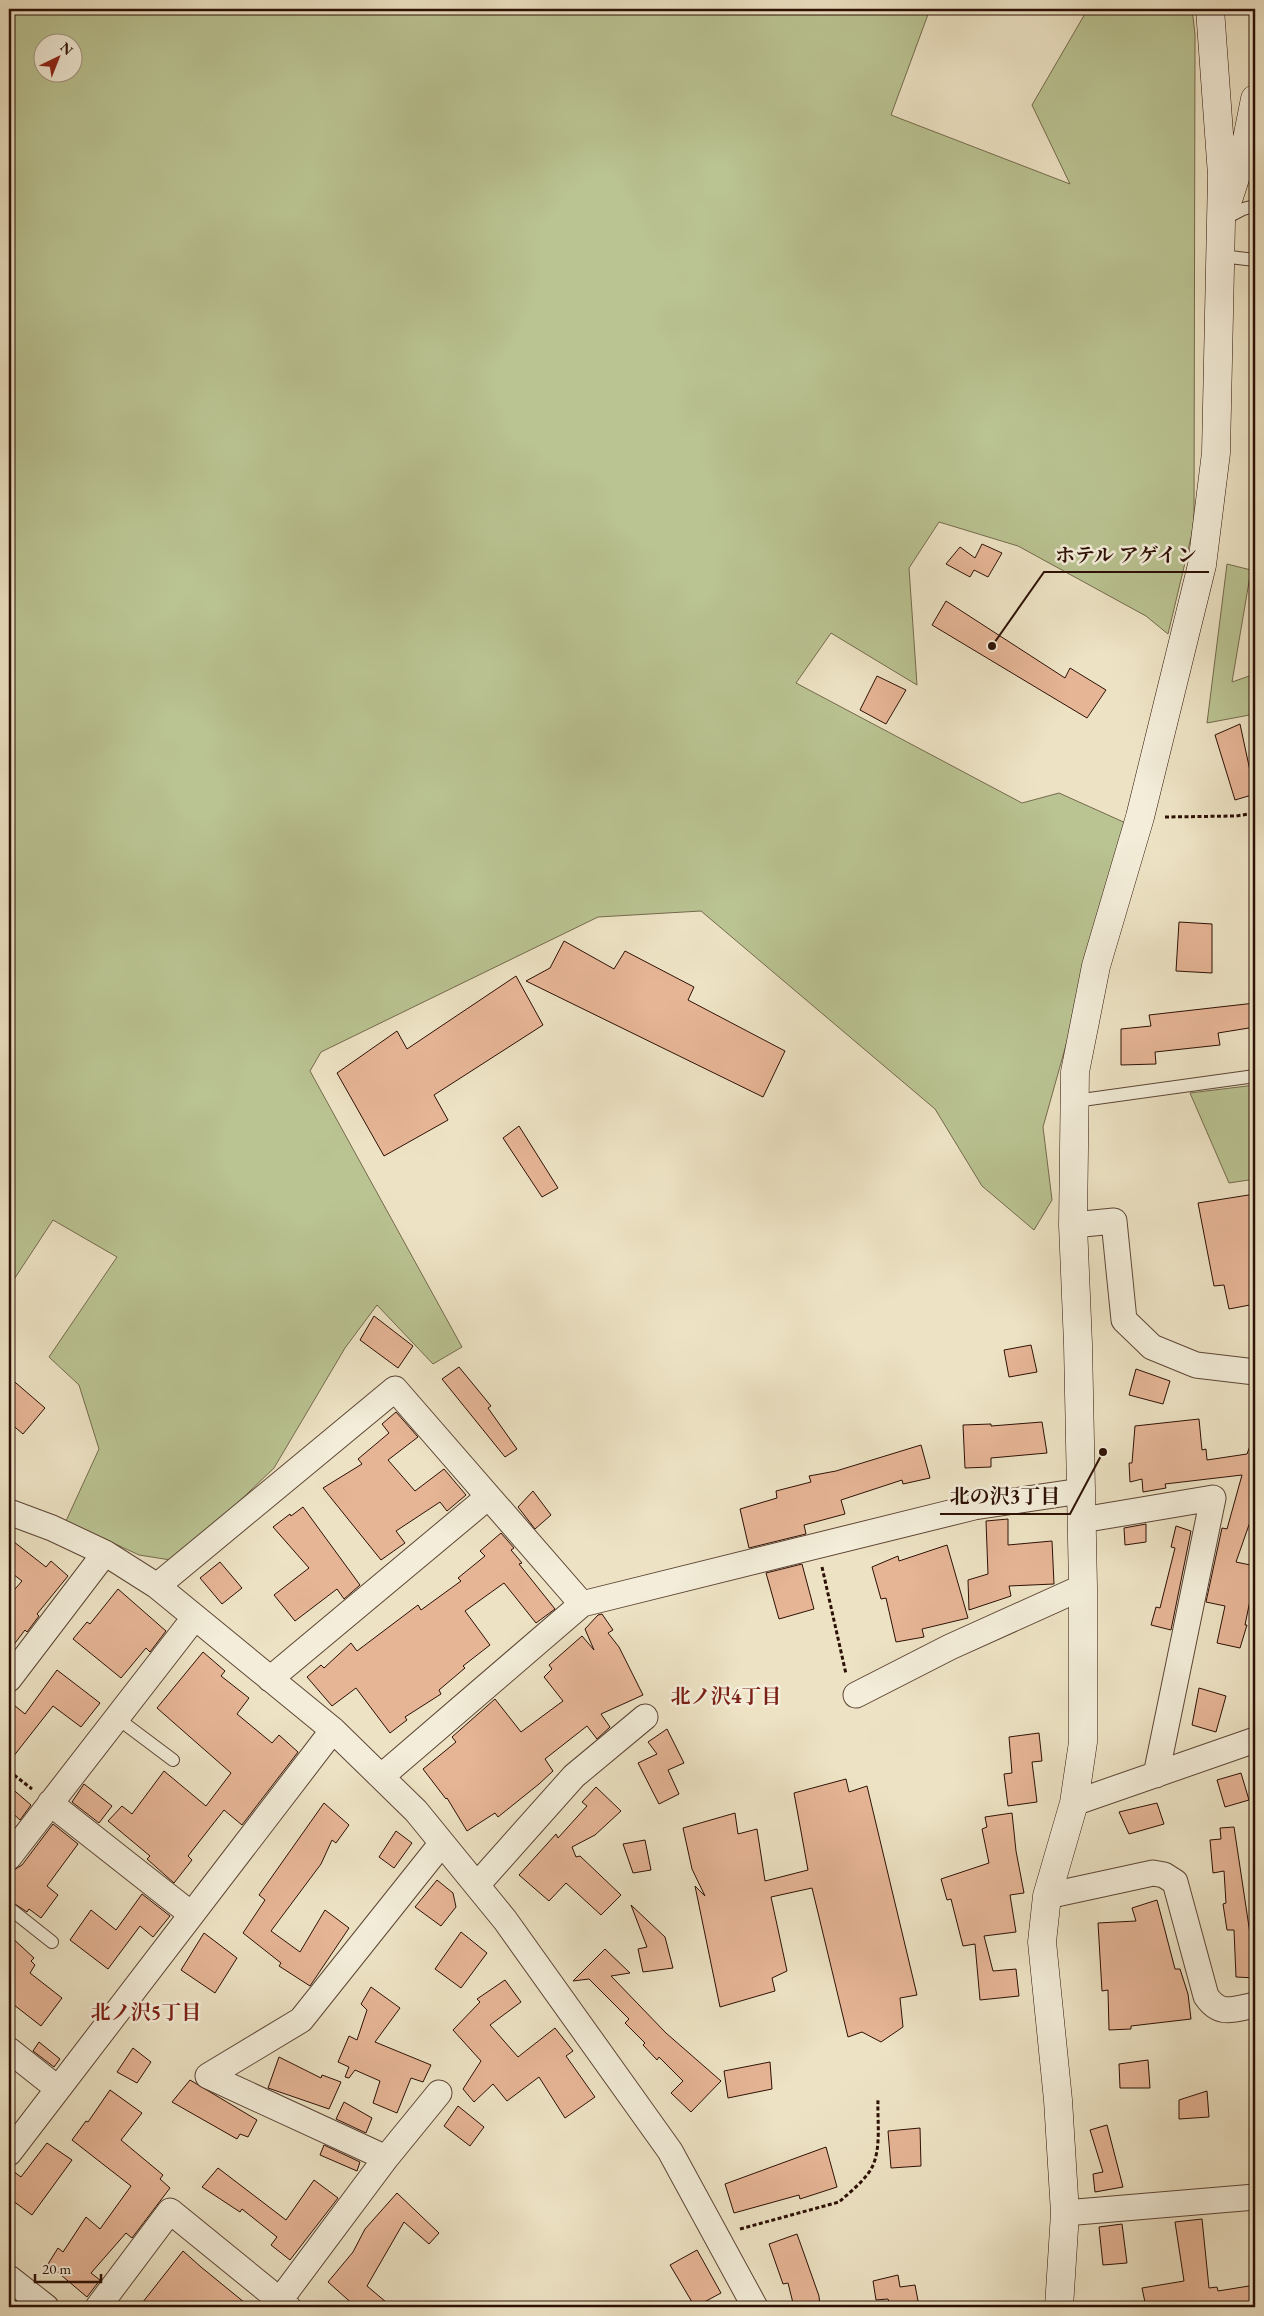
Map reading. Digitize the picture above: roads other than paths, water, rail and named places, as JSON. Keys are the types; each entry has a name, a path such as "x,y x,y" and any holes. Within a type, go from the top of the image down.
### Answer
{"street":[{"path":"1059,2307 1065,2213 1058,2100 1042,1942 1047,1896 1074,1802 1083,1742 1082,1520 1074,1225 1076,1072 1096,966 1140,817 1202,565 1216,454 1222,175 1210,9"},
{"path":"1222,220 1246,144 1255,99"},
{"path":"1074,1225 1114,1221 1124,1320 1152,1347 1196,1365 1255,1372"},
{"path":"157,1586 395,1388 582,1604"},
{"path":"382,1776 582,1604 974,1507 1081,1491"},
{"path":"270,1679 488,1497"},
{"path":"1082,1520 1213,1498 1156,1776"},
{"path":"9,1512 52,1528 105,1553 157,1586 333,1730 416,1811 505,1920 670,2151 755,2307"},
{"path":"9,1679 105,1553"},
{"path":"851,1684 950,1646 1083,1587"},
{"path":"9,1857 195,1617"},
{"path":"477,1885 574,1776 645,1717"},
{"path":"9,2153 333,1730"},
{"path":"1074,1802 1156,1776 1255,1740"},
{"path":"50,1803 191,1914"},
{"path":"386,2158 208,2076 301,2020 442,1843"},
{"path":"1047,1896 1153,1873 1164,1875 1175,1882 1206,1996 1213,2007 1226,2010 1255,2006"},
{"path":"9,2050 57,2088"},
{"path":"98,2307 170,2211 284,2304 386,2158 439,2093"},
{"path":"1065,2213 1255,2197"},
{"path":"9,2278 46,2307"}],"lane":[{"path":"1222,220 1243,208 1255,206"},
{"path":"1221,256 1255,260"},
{"path":"1075,1101 1255,1076"},
{"path":"117,1718 172,1760"},
{"path":"9,1908 52,1942"}],"place":[{"name":"ホテル アゲイン","path":"992,646"},
{"name":"北の沢3丁目","path":"1103,1452"}],"district":[{"name":"北ノ沢4丁目","path":"726,1696"},
{"name":"北ノ沢5丁目","path":"146,2012"}]}
